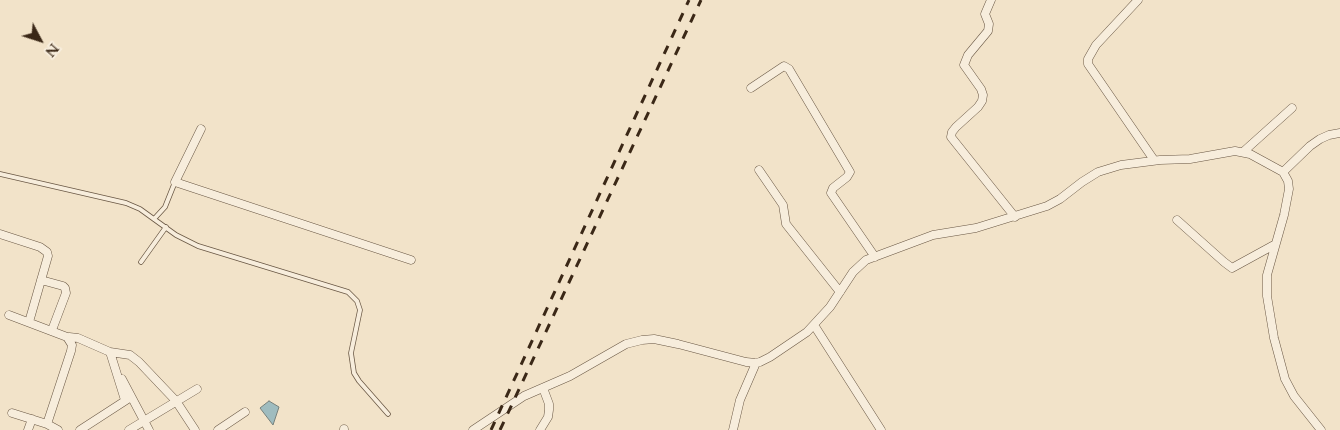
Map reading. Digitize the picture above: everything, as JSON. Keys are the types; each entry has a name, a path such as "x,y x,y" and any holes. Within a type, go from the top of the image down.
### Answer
{"street":[{"path":"992,0 985,14 989,24 988,31 968,55 964,65 981,89 982,101 956,127 952,132 952,137 1014,217"},
{"path":"1138,0 1096,46 1088,58 1088,64 1154,160"},
{"path":"752,88 781,68 787,67 789,69 850,172 850,175 833,188 831,193 875,257"},
{"path":"1243,152 1292,108"},
{"path":"201,129 175,182 411,260"},
{"path":"1283,172 1320,139 1337,132 1340,133"},
{"path":"733,430 740,400 756,364 770,357 807,332 830,307 859,266 866,260 933,234 968,230 1047,206 1098,172 1121,165 1154,160 1190,159 1235,151 1243,152 1283,172 1286,176 1289,189 1284,216 1268,269 1266,285 1274,338 1288,387 1321,430"},
{"path":"759,170 783,205 786,224 840,292"},
{"path":"1177,220 1232,268 1274,245"},
{"path":"0,234 45,250 48,256 29,322"},
{"path":"41,280 66,288 52,330"},
{"path":"9,315 52,330 70,340"},
{"path":"814,325 881,430"},
{"path":"47,424 71,351 69,336 110,352 130,355 176,401 195,430"},
{"path":"473,430 524,396 570,376 626,344 642,340 654,339 678,344 756,364"},
{"path":"110,352 128,398 149,430"},
{"path":"122,378 128,398"},
{"path":"540,430 548,417 549,410 543,388"},
{"path":"129,430 197,389"},
{"path":"80,430 128,398"},
{"path":"218,430 246,412"},
{"path":"12,413 47,424 58,430"},
{"path":"28,430 32,419"}],"lane":[{"path":"0,174 118,201 140,208 176,236 198,246 348,292 357,301 360,310 351,353 354,372 359,381 388,414"},
{"path":"154,218 165,207 175,182"},
{"path":"141,262 166,228"}],"water":[{"path":"269,401 279,407 273,425 260,408"}],"railway":[{"path":"491,430 689,0"},
{"path":"500,430 701,0"}]}
